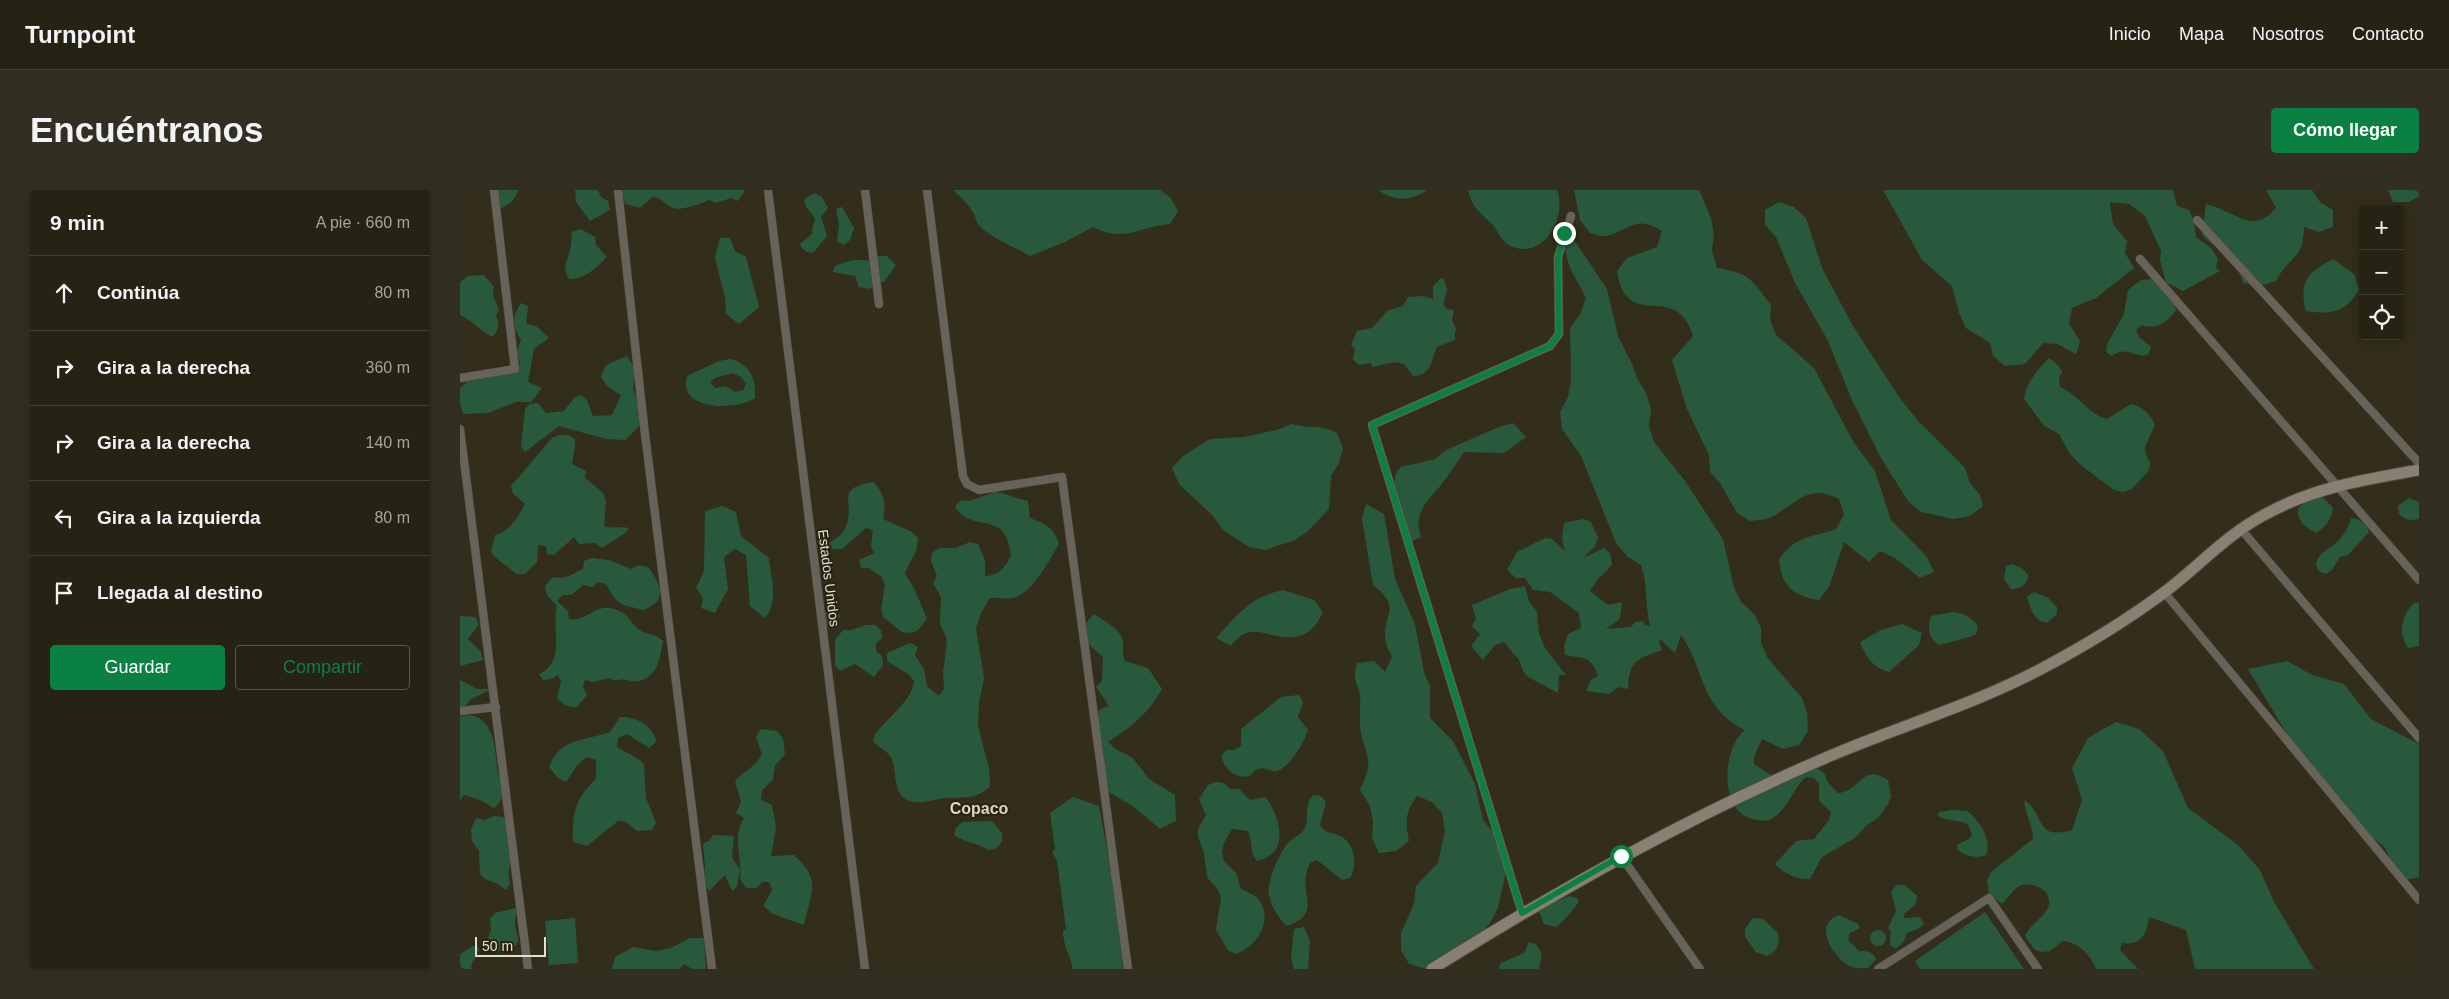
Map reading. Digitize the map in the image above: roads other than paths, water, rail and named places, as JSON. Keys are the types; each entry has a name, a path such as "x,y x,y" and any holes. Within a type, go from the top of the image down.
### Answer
{"street":[{"path":"460,378 516,369 494,190"},
{"path":"618,190 644,426 712,969"},
{"name":"Estados Unidos","path":"768,190 865,969"},
{"path":"865,190 879,304"},
{"path":"927,190 963,476 967,484 979,490 1062,477 1128,969"},
{"path":"1522,913 1372,425 1550,346 1559,334 1558,258 1571,216"},
{"path":"2197,220 2419,463"},
{"path":"2140,259 2419,580"},
{"path":"460,429 462,461 496,707 528,969"},
{"path":"1432,969 1522,913 1621,856 1836,753 2013,683 2082,647 2164,592 2240,528 2300,497 2337,485 2419,470"},
{"path":"2240,528 2419,738"},
{"path":"2164,592 2419,900"},
{"path":"460,712 496,707"},
{"path":"1621,856 1700,969"},
{"path":"1878,969 1989,898 2038,969"}],"district":[{"name":"Copaco","path":"979,808"}]}
